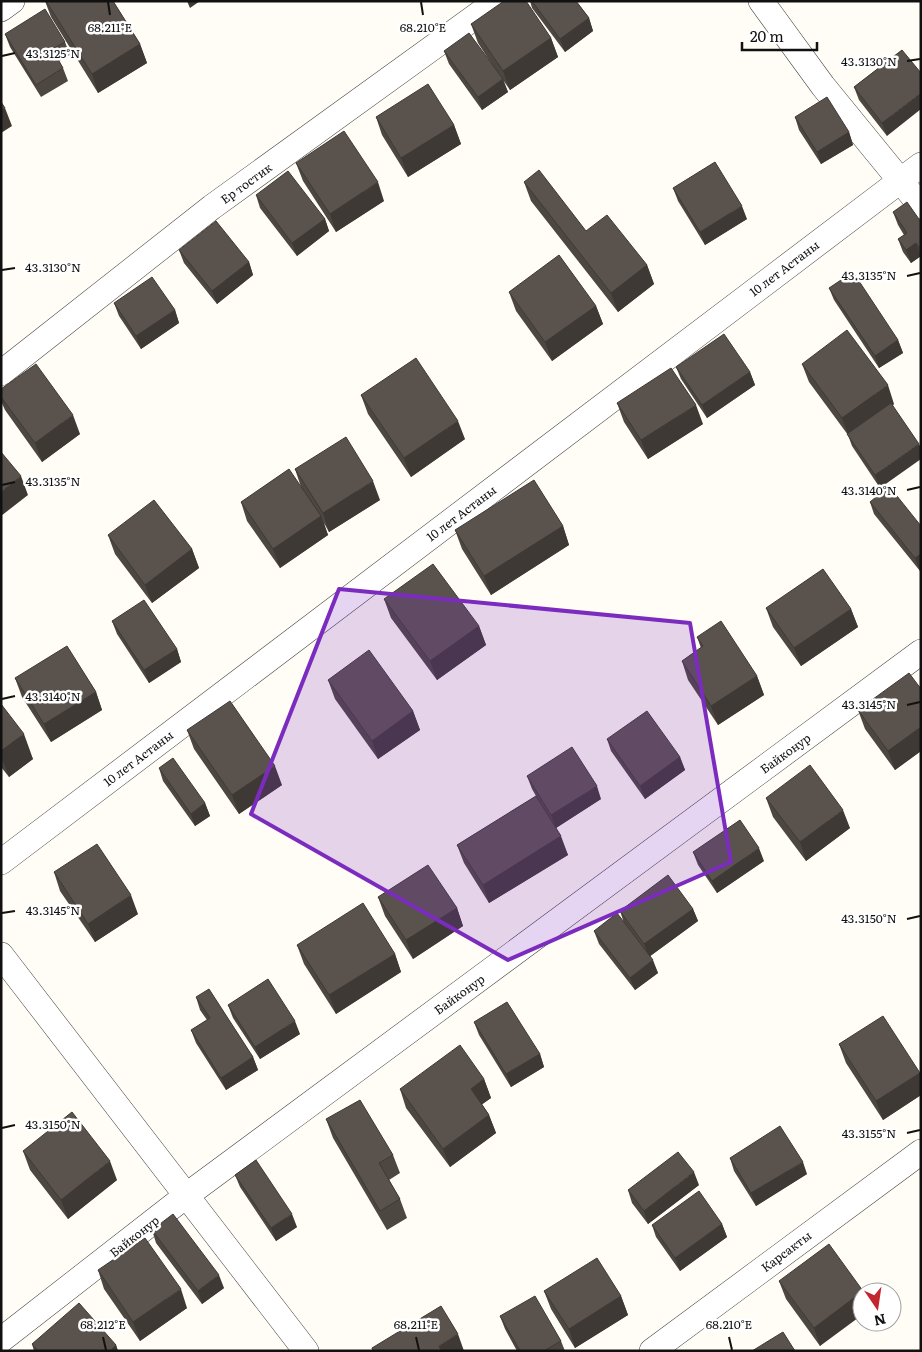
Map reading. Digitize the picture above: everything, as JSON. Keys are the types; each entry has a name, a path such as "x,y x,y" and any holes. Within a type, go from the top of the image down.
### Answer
{"street":[{"path":"1,9 12,1"},
{"name":"Ер тостик","path":"1,373 212,207 498,1"},
{"path":"761,1 823,86 921,206"},
{"name":"10 лет Астаны","path":"1,862 921,165"},
{"name":"Байконур","path":"1,1340 187,1194 921,652"},
{"path":"1,955 187,1194 306,1351"},
{"name":"Карсакты","path":"652,1351 921,1152"}],"highlighted area":[{"path":"339,589 690,623 731,862 508,960 251,814"}],"building":[{"path":"46,1 113,1 140,44 92,74"},
{"path":"504,1 526,1 551,38 503,71 471,24"},
{"path":"532,1 576,1 589,18 560,39"},
{"path":"45,9 65,42 52,49 63,68 36,85 5,34"},
{"path":"469,33 503,79 478,97 444,51"},
{"path":"902,50 921,73 921,93 882,123 854,87"},
{"path":"428,84 454,125 401,158 376,117"},
{"path":"827,97 849,132 817,152 795,117"},
{"path":"1,102 5,108 1,110"},
{"path":"344,131 378,182 330,214 296,163"},
{"path":"715,162 742,206 700,232 673,188"},
{"path":"539,170 586,231 607,215 647,265 611,293 524,182"},
{"path":"288,171 325,219 292,243 256,195"},
{"path":"907,202 921,222 921,250 916,243 906,250 898,239 907,233 893,212"},
{"path":"216,221 249,262 212,291 179,250"},
{"path":"559,255 596,306 545,342 509,292"},
{"path":"853,272 898,340 875,356 829,288"},
{"path":"152,277 175,310 136,336 114,303"},
{"path":"847,330 888,385 842,418 802,364"},
{"path":"724,334 750,372 702,405 676,367"},
{"path":"416,358 458,421 404,458 361,395"},
{"path":"36,364 73,415 35,443 1,397 1,389"},
{"path":"671,368 696,405 641,440 617,403"},
{"path":"891,403 919,444 875,475 847,434"},
{"path":"346,437 373,481 323,513 295,469"},
{"path":"1,452 21,476 1,492"},
{"path":"289,469 321,516 273,549 241,502"},
{"path":"534,480 563,526 484,576 455,530"},
{"path":"889,486 921,526 921,554 915,558 870,502"},
{"path":"154,500 192,549 145,585 108,535"},
{"path":"433,564 479,626 430,661 384,599"},
{"path":"823,569 851,609 794,648 766,608"},
{"path":"144,600 177,649 144,670 112,621"},
{"path":"721,621 757,676 711,706 682,661 703,646 697,637"},
{"path":"67,646 96,692 44,724 15,678"},
{"path":"369,650 413,711 372,741 328,680"},
{"path":"909,673 921,689 921,727 888,751 858,710"},
{"path":"230,701 275,766 232,795 187,730"},
{"path":"1,704 24,734 1,751"},
{"path":"647,711 680,757 640,786 607,739"},
{"path":"572,747 597,786 551,815 527,776"},
{"path":"173,758 205,803 191,814 159,768"},
{"path":"810,765 843,810 800,842 766,798"},
{"path":"536,796 561,836 483,885 457,845"},
{"path":"740,820 759,848 712,881 693,852"},
{"path":"97,844 131,895 88,924 54,872"},
{"path":"428,865 457,908 406,940 378,897"},
{"path":"668,875 693,909 644,944 620,911"},
{"path":"363,903 395,954 329,995 297,945"},
{"path":"617,913 653,960 630,978 594,931"},
{"path":"268,979 295,1021 255,1047 228,1005"},
{"path":"209,989 253,1057 221,1078 191,1030 210,1018 196,997"},
{"path":"507,1002 540,1054 506,1074 474,1022"},
{"path":"883,1016 920,1073 876,1101 839,1044"},
{"path":"460,1045 484,1079 471,1089 489,1115 443,1149 400,1089"},
{"path":"360,1100 393,1155 379,1163 400,1199 380,1211 326,1119"},
{"path":"72,1112 110,1161 61,1200 23,1151"},
{"path":"780,1126 803,1162 751,1193 730,1158"},
{"path":"678,1152 694,1172 644,1211 628,1190"},
{"path":"256,1160 292,1214 271,1228 235,1175"},
{"path":"699,1191 722,1224 675,1258 652,1225"},
{"path":"173,1214 219,1275 198,1291 152,1230"},
{"path":"145,1238 181,1289 133,1322 98,1270"},
{"path":"829,1244 856,1282 852,1282 852,1299 814,1328 779,1281"},
{"path":"597,1258 621,1296 569,1329 544,1291"},
{"path":"535,1296 561,1341 544,1351 520,1351 500,1316"},
{"path":"79,1303 116,1345 110,1351 38,1351 32,1344"},
{"path":"441,1306 458,1334 439,1346 441,1351 373,1351 372,1348"},
{"path":"783,1332 795,1351 752,1351"}]}
